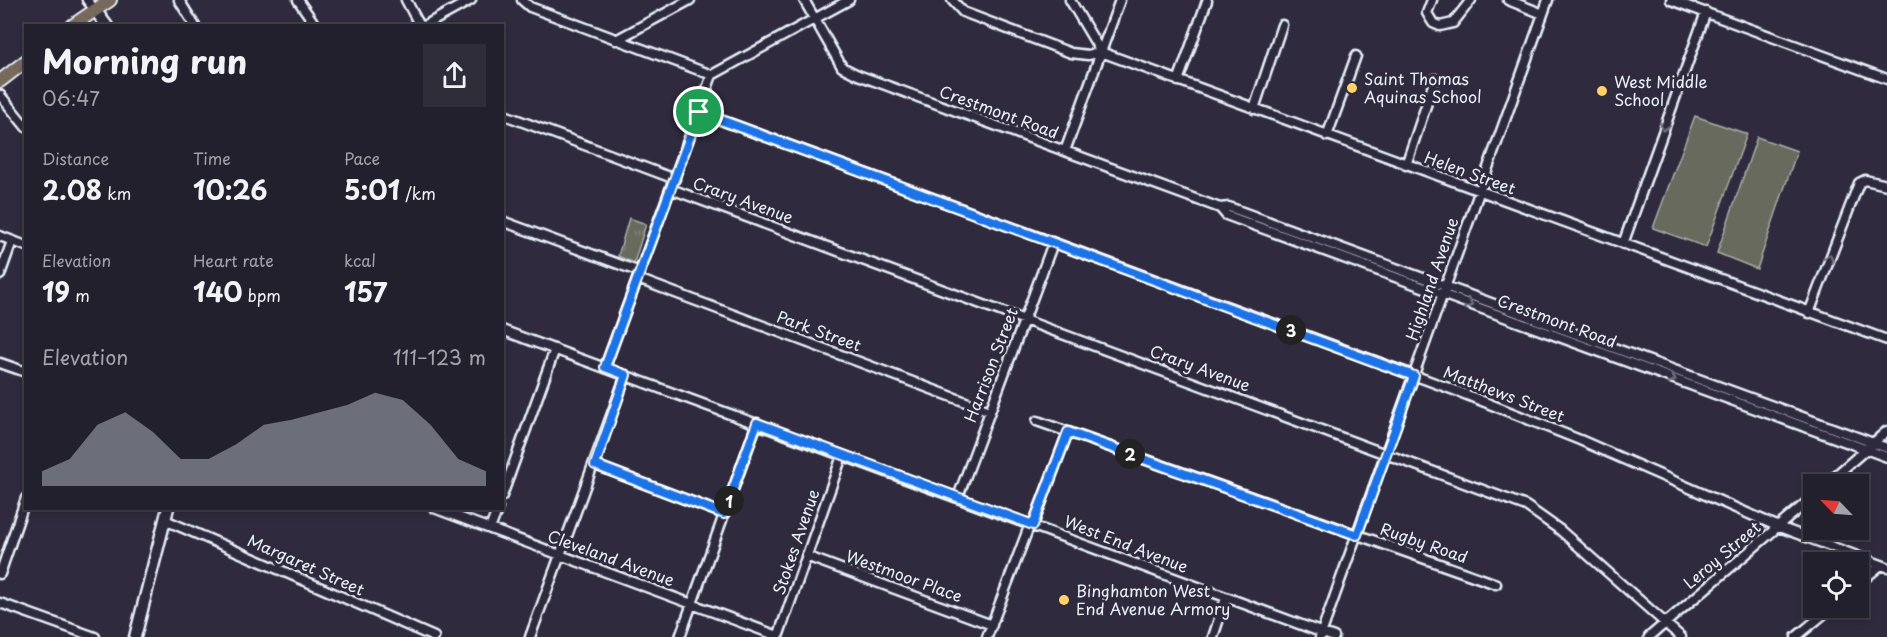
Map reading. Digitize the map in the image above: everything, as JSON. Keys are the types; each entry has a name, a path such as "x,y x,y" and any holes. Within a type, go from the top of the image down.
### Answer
{"main road":[{"path":"74,24 91,5 110,0"},
{"path":"0,81 24,63"}],"street":[{"path":"178,0 194,24"},
{"path":"298,0 315,24"},
{"path":"406,0 421,24"},
{"path":"426,24 471,0"},
{"path":"522,0 530,7 712,75"},
{"path":"616,40 690,0"},
{"name":"Crestmont Road","path":"804,0 842,67 847,70 1220,208 1226,214 1444,290 1869,446 1887,457"},
{"path":"605,367 712,75 849,0"},
{"path":"952,0 963,12 1071,53 1088,55 1101,52"},
{"path":"1070,0 1101,52"},
{"path":"1065,151 1120,0"},
{"path":"1178,81 1207,0"},
{"path":"1432,0 1427,13 1433,23 1440,26 1453,22 1472,0"},
{"path":"1508,0 1543,14"},
{"name":"Highland Avenue","path":"1321,635 1548,0"},
{"path":"1676,1 1887,79"},
{"path":"91,5 105,24"},
{"path":"1623,244 1706,12"},
{"path":"1254,109 1282,25"},
{"name":"Helen Street","path":"1101,52 1887,340"},
{"path":"1328,136 1356,56"},
{"path":"1406,165 1435,80"},
{"path":"0,95 24,125"},
{"name":"Matthews Street","path":"699,112 1414,376 1580,440 1779,527 1884,566"},
{"name":"Crary Avenue","path":"504,115 675,179"},
{"path":"1809,313 1859,183 1865,180 1887,185"},
{"name":"Crary Avenue","path":"671,189 1515,501 1545,517 1681,637"},
{"name":"Park Street","path":"504,222 990,411"},
{"path":"0,236 24,245"},
{"path":"0,275 12,241"},
{"name":"Harrison Street","path":"958,497 1053,243"},
{"name":"West End Avenue","path":"504,331 1032,524 1321,635 1334,637"},
{"path":"504,490 555,350"},
{"path":"0,363 24,371"},
{"path":"531,637 626,375"},
{"name":"Rugby Road","path":"1037,421 1496,584"},
{"path":"680,637 757,423"},
{"path":"1837,474 1887,431"},
{"path":"987,637 1068,432"},
{"name":"Crestmont Road","path":"1869,446 1887,448"},
{"name":"Stokes Avenue","path":"778,637 842,456"},
{"path":"595,465 724,514"},
{"path":"0,574 24,504"},
{"name":"Leroy Street","path":"1650,637 1803,506"},
{"path":"136,637 168,510"},
{"name":"Cleveland Avenue","path":"439,510 778,637"},
{"path":"490,529 497,510"},
{"name":"Margaret Street","path":"165,520 434,637"},
{"name":"Westmoor Place","path":"806,556 992,625"},
{"path":"1869,576 1884,566"},
{"path":"1213,637 1226,598"},
{"path":"0,603 95,637"},
{"path":"1796,637 1819,618"}],"green space":[{"path":"1695,116 1747,134 1706,247 1653,228"},
{"path":"1757,137 1797,151 1757,269 1717,253"},
{"path":"629,218 646,224 634,263 618,256"}],"place":[{"name":"Saint Thomas Aquinas School","path":"1352,88"},
{"name":"West Middle School","path":"1602,91"},
{"name":"Binghamton West End Avenue Armory","path":"1064,600"}],"route":[{"path":"699,112 1414,376 1357,535 1068,432 1033,525 757,423 724,514 595,465 626,375 605,367 699,112"}]}
